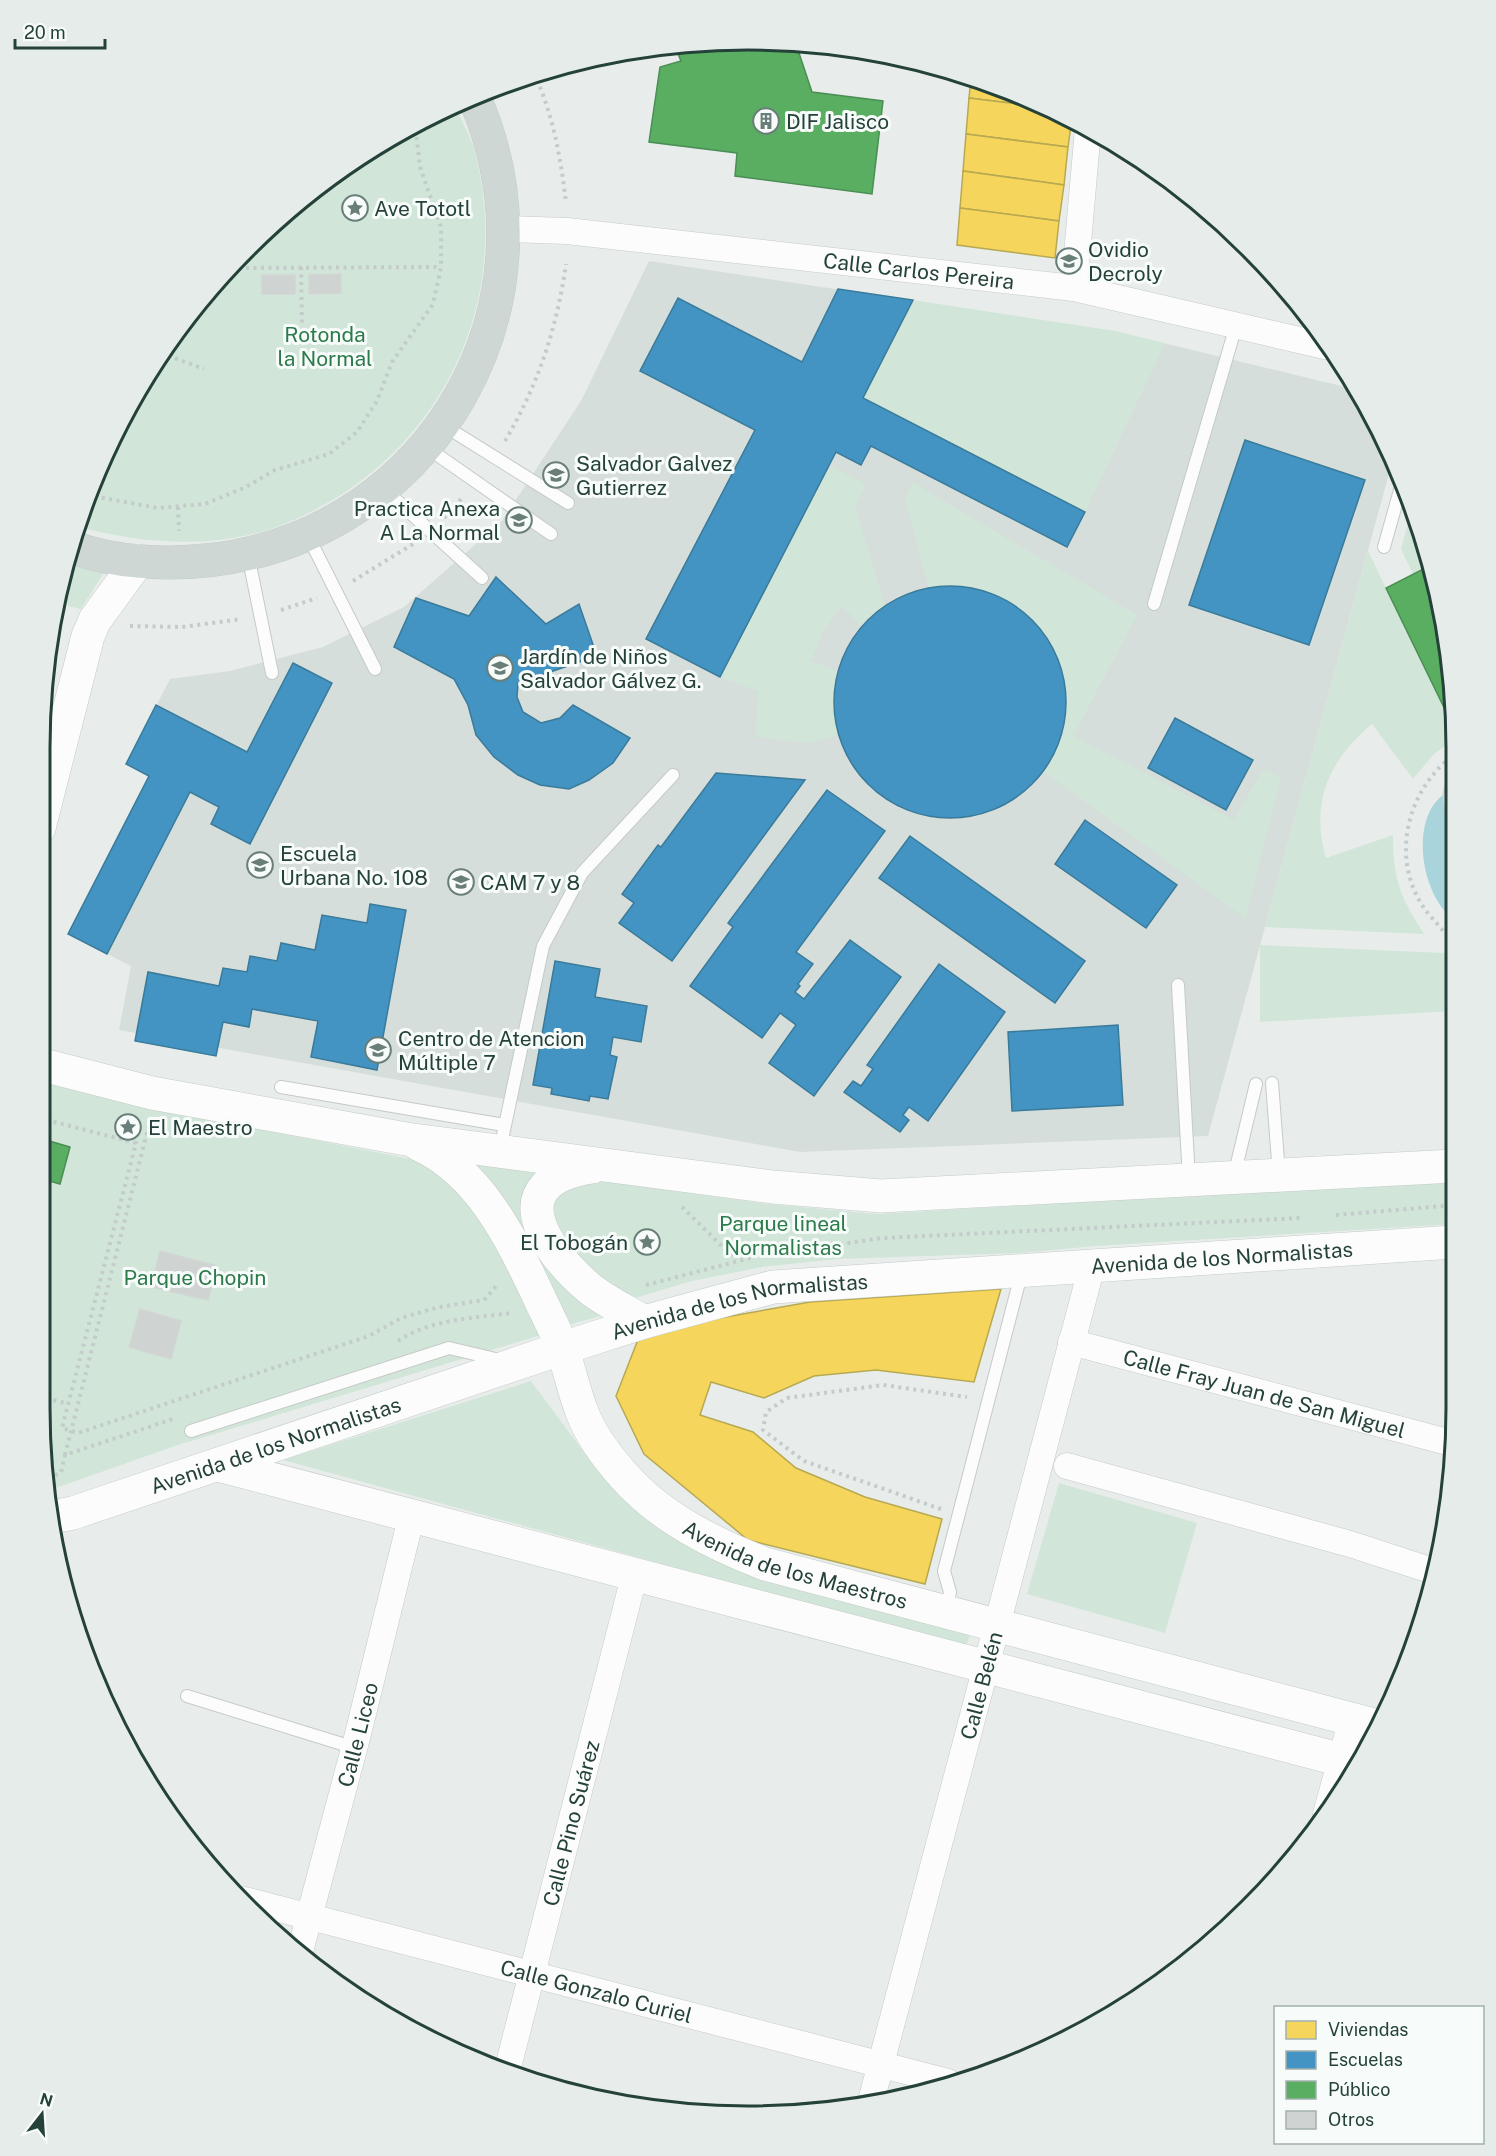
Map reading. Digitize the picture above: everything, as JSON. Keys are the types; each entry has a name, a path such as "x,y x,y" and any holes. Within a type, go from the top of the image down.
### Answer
{"main road":[{"path":"79,548 138,561 180,563 248,555 321,528 384,489 435,436 474,371 498,301 505,229 500,177 487,127 477,105"}],"street":[{"path":"1074,288 1088,138"},
{"name":"Calle Carlos Pereira","path":"505,229 567,231 1074,288 1318,344"},
{"path":"50,785 88,636 95,620 138,561"},
{"path":"50,1067 152,1093 406,1139 502,1137 609,1165 773,1187 881,1196 1446,1166"},
{"name":"Avenida de los Maestros","path":"406,1139 432,1150 478,1190 523,1263 563,1348 582,1413 602,1446 624,1477 688,1528 730,1550 765,1564 1366,1723"},
{"path":"609,1165 567,1171 552,1179 542,1190 537,1202 536,1217 553,1249 590,1288 644,1322"},
{"name":"Avenida de los Normalistas","path":"58,1516 218,1465 644,1322 773,1287 1446,1243"},
{"name":"Calle Belén","path":"872,2095 1092,1266"},
{"name":"Calle Fray Juan de San Miguel","path":"1071,1342 1445,1441"},
{"name":"Avenida de los Maestros","path":"218,1465 412,1514 1349,1762"},
{"path":"1067,1466 1350,1544 1427,1569"},
{"name":"Calle Liceo","path":"302,1945 355,1748 412,1514"},
{"name":"Calle Pino Suárez","path":"509,2064 635,1574"},
{"path":"1349,1762 1366,1723"},
{"name":"Calle Gonzalo Curiel","path":"254,1902 939,2080"}],"lane":[{"path":"1154,604 1236,326"},
{"path":"435,436 495,458 568,503"},
{"path":"435,436 551,534"},
{"path":"384,489 482,578"},
{"path":"1384,547 1399,495"},
{"path":"307,534 375,669"},
{"path":"248,555 272,673"},
{"path":"281,1087 502,1137 543,946 582,873 673,775"},
{"path":"1178,985 1190,1180"},
{"path":"1272,1083 1279,1175"},
{"path":"1234,1178 1256,1084"},
{"path":"946,1611 950,1592 944,1571 1022,1270"},
{"path":"191,1431 450,1348 516,1364"},
{"path":"187,1696 355,1748"}],"path":[{"path":"538,82 545,98 562,168 567,210"},
{"path":"96,498 158,507 205,504 246,487 275,470 328,454 357,432 377,401 392,362 433,304 441,267 441,227 420,167 416,134"},
{"path":"495,458 526,405 548,352 566,264"},
{"path":"301,267 302,325"},
{"path":"241,268 441,267"},
{"path":"170,356 204,369"},
{"path":"178,507 179,534"},
{"path":"1446,762 1438,768 1416,799 1405,835 1408,873 1422,908 1446,932"},
{"path":"65,1455 150,1118"},
{"path":"50,1121 135,1143 62,1428 71,1431 78,1433 369,1336 401,1318 484,1300 512,1269 523,1263"},
{"path":"671,1204 682,1207 689,1213 736,1260"},
{"path":"1332,1216 1446,1206"},
{"path":"781,1253 882,1238 1309,1217"},
{"path":"640,1287 758,1256"},
{"path":"959,1515 804,1461 763,1430 766,1412 787,1398 883,1385 989,1400"},
{"path":"50,1399 68,1404"}],"shaded area":[{"path":"649,261 1114,331 1346,387 1389,473 1208,1136 800,1152 119,1030 131,966 68,934 148,776 126,764 170,679 230,671 323,647 404,607 502,521 581,401"}],"green space":[{"name":"Rotonda la Normal","path":"458,113 475,152 484,202 485,251 478,299 465,344 444,387 417,427 383,462 344,493 274,528 249,535 206,541 163,541 120,536 85,529 103,481 143,399 167,360 194,323 254,254 323,194 360,167 399,143"},
{"path":"913,300 1114,331 1165,343 1085,512 863,398"},
{"path":"829,466 866,484 855,507 885,606 862,626 842,606 823,631 811,661 839,672 834,696 838,735 806,743 756,737 758,691 720,677"},
{"path":"913,483 1137,615 1073,736 1234,820 1263,770 1281,777 1245,918 1043,771 1056,750 1064,726 1066,701 1062,675 1054,651 1041,629 1023,611 1001,598 966,589 929,588 905,499"},
{"path":"1408,521 1423,569 1413,574 1401,549"},
{"path":"1368,551 1445,709 1446,746 1434,754 1413,779 1372,724 1344,752 1334,767 1322,800 1320,818 1322,838 1326,858 1393,835 1394,864 1399,887 1424,934 1265,927"},
{"path":"75,561 106,569 81,609 68,606 67,595"},
{"path":"1260,945 1446,954 1446,1011 1260,1022"},
{"name":"Parque Chopin","path":"50,1081 150,1108 411,1159 439,1168 463,1187 548,1333 178,1445 54,1489 50,1408"},
{"path":"474,1156 545,1168 538,1243 526,1250 469,1167"},
{"name":"Parque lineal Normalistas","path":"582,1178 768,1204 876,1214 1446,1180 1446,1224 1096,1246 1019,1253 837,1259 762,1267 692,1281 628,1300 586,1271 550,1225 549,1195"},
{"path":"546,1254 611,1313 568,1325 534,1261"},
{"path":"531,1381 586,1455 639,1509 714,1560 970,1634 966,1647 283,1460"},
{"path":"1059,1483 1197,1523 1165,1633 1027,1594"}],"water":[{"path":"1443,795 1446,817 1446,911 1433,892 1424,857 1423,839 1432,807"}],"building: Viviendas":[{"path":"970,86 1017,104 969,98"},
{"path":"969,98 1017,104 1070,129 1068,147 966,134"},
{"path":"966,134 1068,147 1064,185 963,171"},
{"path":"963,171 1064,185 1059,221 960,208"},
{"path":"960,208 1059,221 1055,258 957,245"},
{"path":"1001,1289 974,1382 876,1370 814,1376 764,1398 711,1382 700,1415 753,1432 796,1468 865,1497 942,1519 925,1584 748,1540 644,1454 616,1396 641,1332 810,1302"}],"building: Escuelas":[{"path":"838,289 913,300 863,398 1085,512 1067,547 871,446 861,465 836,452 720,677 646,639 755,430 640,371 678,298 802,362"},
{"path":"1245,440 1365,480 1309,645 1189,605"},
{"path":"496,577 546,624 579,604 597,656 518,683 517,697 523,712 541,723 560,718 573,705 630,738 613,763 589,780 569,789 540,785 518,775 494,757 476,735 468,705 454,679 394,647 416,598 469,616"},
{"path":"950,586 984,591 994,595 1005,600 1032,620 1052,647 1057,658 1061,668 1066,702 1061,736 1057,746 1052,757 1032,784 1005,804 994,809 984,813 950,818 916,813 906,809 895,804 868,784 848,757 843,746 839,736 834,702 839,668 843,658 848,647 868,620 895,600 906,595 916,591"},
{"path":"293,663 332,683 250,844 211,824 219,807 190,792 107,954 68,934 149,776 126,764 156,705 247,752"},
{"path":"1175,718 1253,760 1226,810 1148,768"},
{"path":"716,773 805,780 672,961 619,923 634,903 622,894 658,845 661,847"},
{"path":"827,790 885,831 796,952 813,964 798,984 800,986 795,992 804,999 850,940 901,977 814,1096 769,1063 796,1025 780,1013 762,1038 690,986 733,927 728,923"},
{"path":"1085,820 1177,885 1146,928 1055,864"},
{"path":"910,836 1085,961 1055,1003 879,878"},
{"path":"370,904 406,910 377,1070 311,1057 318,1021 252,1009 249,1027 223,1022 216,1056 135,1041 148,972 219,986 223,968 247,972 250,956 277,961 281,943 315,950 322,915 367,923"},
{"path":"555,961 600,969 595,997 647,1006 641,1042 613,1037 610,1055 617,1057 608,1099 590,1096 589,1101 551,1094 552,1088 533,1085"},
{"path":"939,964 1005,1012 928,1121 909,1107 903,1115 909,1120 900,1132 844,1092 853,1081 861,1086 873,1069 867,1065"},
{"path":"1118,1025 1123,1105 1012,1111 1008,1032"}],"building: Público":[{"name":"DIF Jalisco","path":"748,50 798,51 812,92 883,101 872,194 735,176 737,153 649,142 660,67 681,61 678,53"},
{"path":"1423,569 1441,657 1445,710 1386,588"},
{"path":"50,1141 70,1147 60,1184 50,1181"}],"building: Otros":[{"path":"341,274 341,293 309,294 309,275"},
{"path":"262,275 295,275 295,294 262,294"},
{"path":"1446,780 1446,817 1443,795"},
{"path":"160,1251 217,1266 208,1300 151,1287"},
{"path":"140,1309 181,1321 171,1359 129,1347"}],"place":[{"name":"DIF Jalisco","path":"766,121"},
{"name":"Ave Tototl","path":"355,208"},
{"name":"Ovidio Decroly","path":"1069,261"},
{"name":"Salvador Galvez Gutierrez","path":"556,475"},
{"name":"Practica Anexa A La Normal","path":"519,520"},
{"name":"Jardín de Niños Salvador Gálvez G.","path":"500,668"},
{"name":"Escuela Urbana No. 108","path":"260,865"},
{"name":"CAM 7 y 8","path":"461,882"},
{"name":"Centro de Atencion Múltiple 7","path":"378,1050"},
{"name":"El Maestro","path":"128,1127"},
{"name":"El Tobogán","path":"647,1242"}]}
